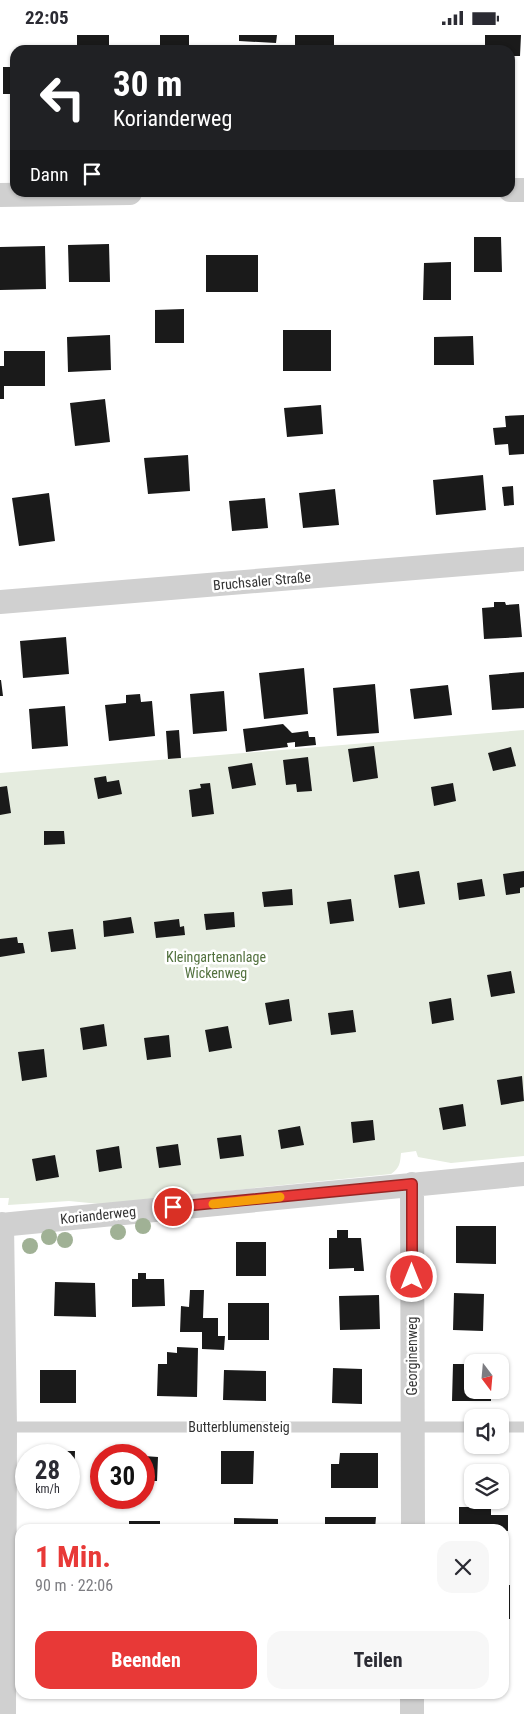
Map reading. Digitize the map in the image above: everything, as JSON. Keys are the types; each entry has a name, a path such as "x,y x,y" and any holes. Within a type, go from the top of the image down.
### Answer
{"street":[{"name":"Bruchsaler Straße","path":"0,602 524,559"},
{"name":"Korianderweg","path":"1,1224 524,1174"},
{"name":"Georginenweg","path":"412,1184 413,1524"},
{"path":"1,1224 5,1427 4,1714"},
{"path":"412,1699 412,1714"}],"lane":[{"name":"Butterblumensteig","path":"5,1427 464,1427"},
{"path":"509,1427 524,1427"}],"green space":[{"name":"Kleingartenanlage Wickenweg","path":"524,730 524,1156 451,1163 418,1157 416,1151 401,1153 399,1165 391,1174 100,1204 69,1201 8,1205 9,1198 0,1198 0,773"}],"building":[{"path":"77,35 109,35 109,45 77,45"},
{"path":"160,35 189,35 189,45 160,45"},
{"path":"239,35 277,35 276,43 239,41"},
{"path":"295,35 334,35 334,45 295,45"},
{"path":"485,35 521,35 520,56 515,56 515,45 485,45"},
{"path":"3,67 10,67 10,94 3,94"},
{"path":"474,237 501,237 502,272 474,272"},
{"path":"109,244 110,282 69,282 68,245"},
{"path":"45,246 46,289 0,290 0,247"},
{"path":"206,255 258,255 258,292 206,292"},
{"path":"451,262 451,300 423,300 424,263"},
{"path":"184,309 184,343 155,343 155,310"},
{"path":"283,330 331,330 331,371 283,371"},
{"path":"110,335 111,370 68,372 67,337"},
{"path":"473,336 474,365 434,365 434,337"},
{"path":"4,351 45,351 45,386 4,386 4,399 0,399 0,366 4,366"},
{"path":"105,399 110,442 75,446 70,403"},
{"path":"321,405 323,434 287,437 284,408"},
{"path":"524,415 524,454 509,455 508,444 495,445 493,428 506,427 505,416"},
{"path":"188,455 190,491 148,494 144,458"},
{"path":"483,475 486,510 436,515 433,480"},
{"path":"513,486 514,505 504,506 502,487"},
{"path":"335,489 339,525 303,528 299,493"},
{"path":"49,493 55,541 19,546 12,498"},
{"path":"265,498 268,528 232,531 229,501"},
{"path":"494,602 505,602 506,605 519,604 522,637 484,639 482,608 494,607"},
{"path":"66,637 69,674 23,678 20,641"},
{"path":"304,668 308,714 264,719 259,673"},
{"path":"524,672 524,708 492,710 489,675"},
{"path":"1,680 3,696 0,696"},
{"path":"375,684 379,733 337,736 333,688"},
{"path":"448,685 452,715 414,719 410,689"},
{"path":"224,691 227,731 193,734 190,694"},
{"path":"140,694 141,702 152,701 155,736 109,741 105,705 126,703 126,695"},
{"path":"65,706 68,746 32,749 29,709"},
{"path":"283,724 292,733 308,731 309,737 315,737 316,745 295,747 295,742 287,743 288,747 246,752 243,729"},
{"path":"179,730 181,758 168,759 166,731"},
{"path":"374,746 378,778 353,782 348,749"},
{"path":"511,747 516,766 493,771 488,753"},
{"path":"308,757 312,791 297,792 296,784 286,785 283,760"},
{"path":"252,763 256,785 232,789 228,767"},
{"path":"106,776 107,782 119,780 122,794 98,799 94,778"},
{"path":"210,783 214,814 192,817 189,790 201,788 200,784"},
{"path":"453,783 456,801 434,806 431,787"},
{"path":"7,786 11,813 0,815 0,787"},
{"path":"44,831 64,831 65,844 44,845"},
{"path":"419,871 425,904 399,908 394,875"},
{"path":"524,871 524,887 520,888 520,893 506,895 503,874"},
{"path":"482,879 485,896 459,900 457,883"},
{"path":"292,889 293,905 264,907 262,892"},
{"path":"351,899 354,921 330,924 327,902"},
{"path":"234,912 235,927 206,930 204,914"},
{"path":"131,917 134,933 104,937 103,921"},
{"path":"179,919 180,927 184,926 185,935 156,938 154,922"},
{"path":"73,929 76,949 51,952 48,932"},
{"path":"17,937 18,943 23,943 25,953 0,957 0,939"},
{"path":"511,971 515,993 491,997 487,975"},
{"path":"451,998 454,1020 432,1024 429,1002"},
{"path":"289,999 292,1021 269,1025 265,1003"},
{"path":"353,1010 356,1032 331,1035 328,1013"},
{"path":"104,1024 107,1046 83,1050 80,1028"},
{"path":"228,1026 232,1048 209,1052 205,1030"},
{"path":"169,1035 171,1057 147,1060 144,1038"},
{"path":"44,1049 47,1077 22,1081 18,1052"},
{"path":"522,1076 524,1101 501,1105 497,1080"},
{"path":"463,1104 466,1126 443,1130 439,1108"},
{"path":"373,1120 375,1140 353,1143 351,1122"},
{"path":"300,1126 304,1145 281,1149 278,1130"},
{"path":"241,1135 244,1156 220,1159 217,1138"},
{"path":"178,1144 181,1165 159,1168 156,1147"},
{"path":"119,1146 122,1168 99,1172 96,1150"},
{"path":"55,1155 59,1177 36,1181 32,1159"},
{"path":"456,1226 496,1226 496,1264 456,1263"},
{"path":"337,1230 348,1230 348,1238 361,1238 364,1271 354,1271 354,1268 329,1269 329,1238 337,1238"},
{"path":"236,1242 266,1242 266,1276 236,1276"},
{"path":"138,1273 146,1273 146,1279 164,1279 165,1306 132,1307 132,1279 138,1279"},
{"path":"55,1282 95,1283 96,1317 54,1316"},
{"path":"190,1290 204,1290 203,1318 218,1318 218,1336 225,1336 224,1350 202,1349 202,1332 180,1332 181,1306 189,1307"},
{"path":"454,1293 484,1294 483,1331 453,1330"},
{"path":"379,1295 380,1329 340,1330 339,1296"},
{"path":"228,1303 269,1303 269,1340 228,1340"},
{"path":"177,1347 198,1348 197,1397 157,1396 158,1364 167,1364 167,1352 177,1353"},
{"path":"453,1364 464,1364 464,1399 491,1399 491,1401 452,1401"},
{"path":"333,1368 362,1369 362,1404 332,1403"},
{"path":"40,1370 76,1370 76,1403 40,1403"},
{"path":"224,1370 266,1371 266,1401 223,1400"},
{"path":"221,1451 254,1451 253,1484 221,1484"},
{"path":"340,1453 378,1453 378,1488 331,1488 331,1464 339,1464"},
{"path":"155,1457 158,1457 157,1481 155,1481"},
{"path":"459,1507 464,1507 464,1509 491,1509 491,1515 508,1515 508,1524 459,1524"},
{"path":"325,1517 376,1517 375,1524 325,1524"},
{"path":"234,1518 278,1519 278,1524 234,1524"},
{"path":"129,1521 160,1521 160,1524 129,1524"},
{"path":"509,1585 510,1585 509,1619"}],"slow traffic":[{"path":"213,1204 280,1197"}],"route":[{"path":"173,1207 412,1184 412,1277"}]}
